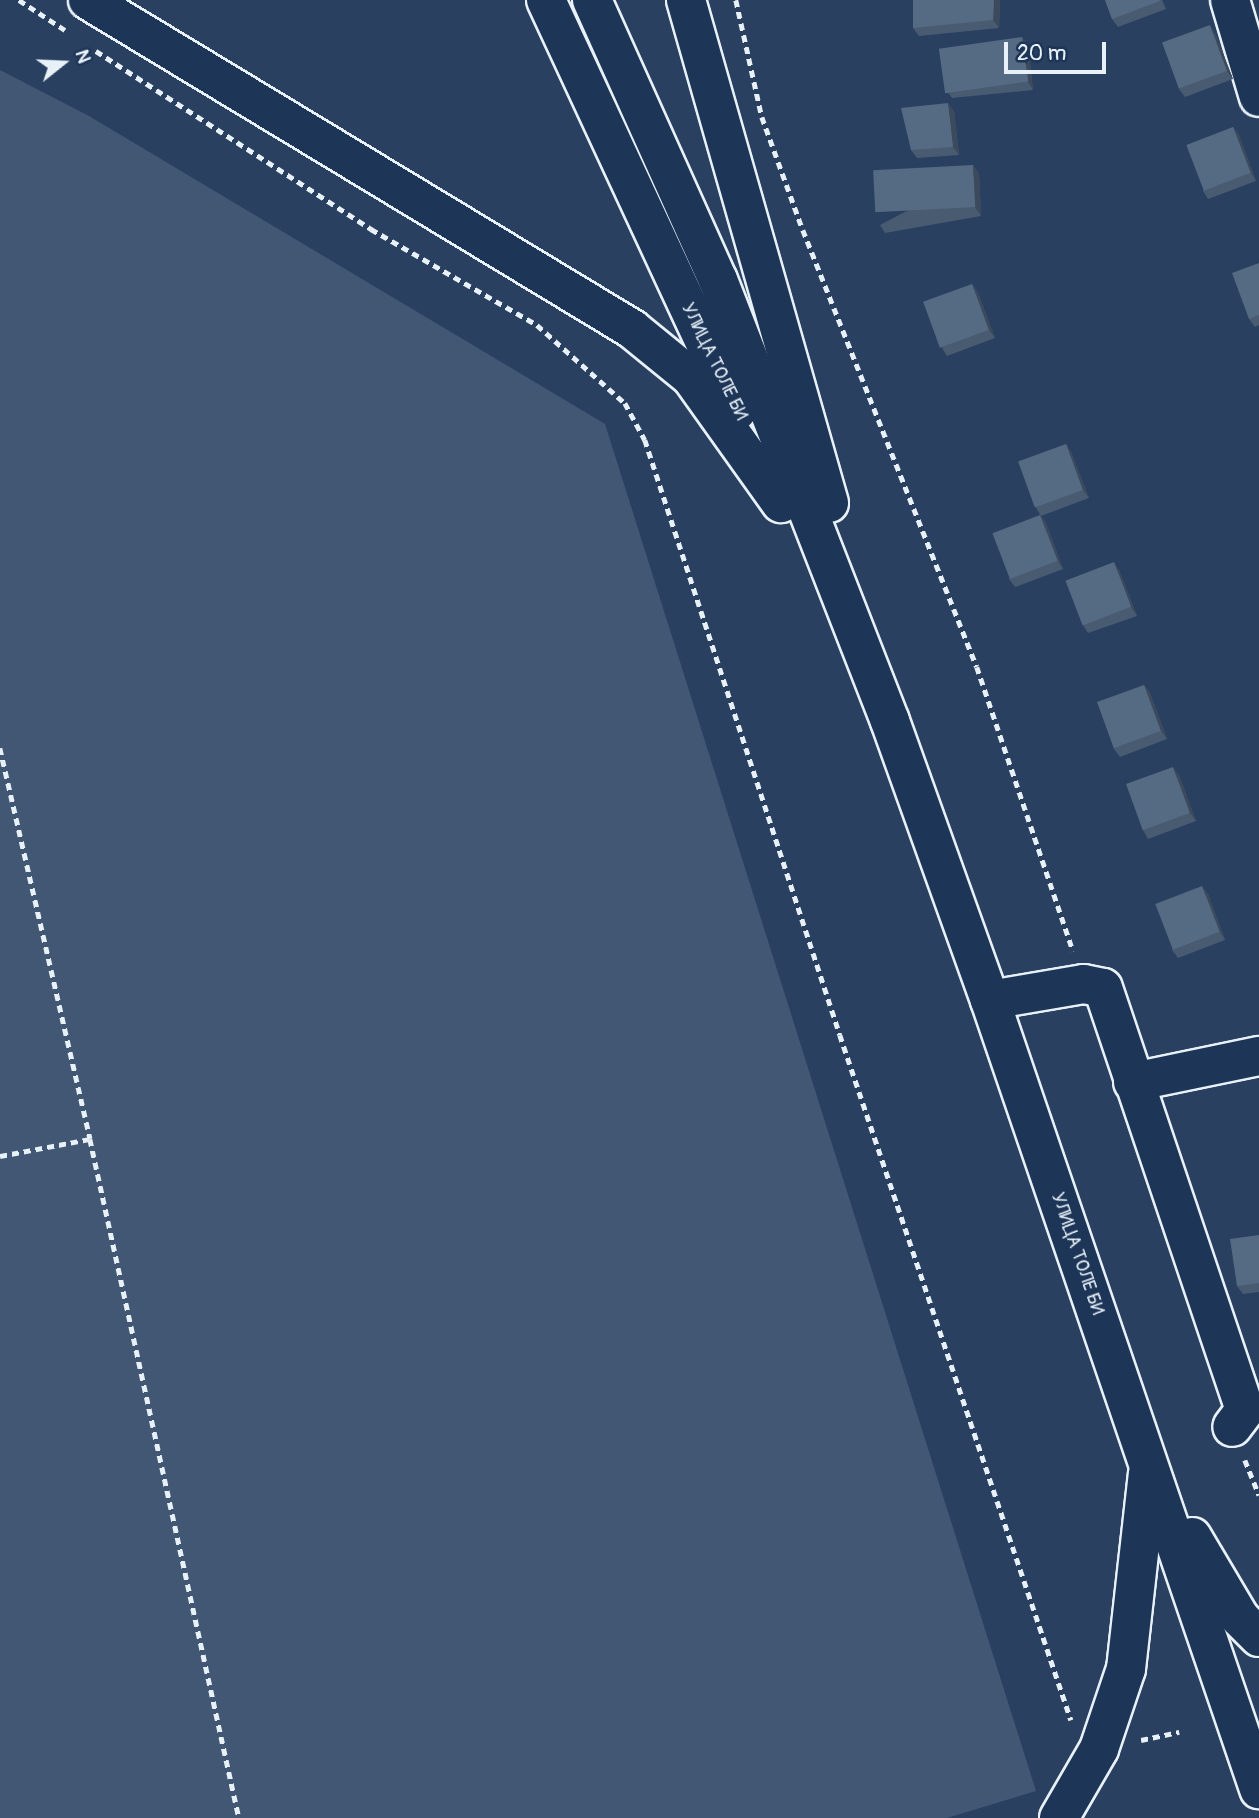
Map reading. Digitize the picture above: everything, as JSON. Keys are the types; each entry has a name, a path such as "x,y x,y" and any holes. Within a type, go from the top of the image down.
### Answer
{"main road":[{"path":"88,0 632,328 691,377 781,502"},
{"name":"УЛИЦА ТОЛЕ БИ","path":"546,0 683,299 890,721"},
{"name":"УЛИЦА ТОЛЕ БИ","path":"592,0 718,280 890,721 990,1000 1259,1789"},
{"path":"686,0 890,721"},
{"path":"1230,0 1259,97"},
{"path":"990,1000 1084,984 1103,988 1245,1410 1231,1427"},
{"path":"1133,1082 1259,1056"},
{"path":"1149,1464 1240,1618 1259,1637"},
{"path":"1059,1818 1100,1749 1126,1669 1149,1464"}],"path":[{"path":"19,0 73,36"},
{"path":"736,0 761,117 803,230 977,667 1084,984"},
{"path":"95,50 371,229 537,325 625,403 645,440 835,1022 1073,1728"},
{"path":"0,748 90,1139 239,1818"},
{"path":"0,1156 90,1139"},
{"path":"1231,1427 1259,1495"}],"shaded area":[{"path":"0,70 89,116 605,424 1036,1791 947,1818 0,1818"}],"building":[{"path":"913,0 994,0 993,20 913,28"},
{"path":"1105,0 1159,0 1160,1 1112,19"},
{"path":"1210,25 1227,71 1179,88 1162,42"},
{"path":"1022,37 1028,82 945,93 939,49"},
{"path":"948,103 953,147 911,150 901,108"},
{"path":"1233,127 1251,173 1204,191 1186,145"},
{"path":"973,165 975,207 875,212 873,170"},
{"path":"1259,263 1259,315 1249,319 1232,273"},
{"path":"972,284 989,330 940,348 923,302"},
{"path":"1066,444 1083,490 1035,507 1018,461"},
{"path":"1040,515 1058,561 1010,579 992,533"},
{"path":"1114,562 1131,607 1083,625 1065,581"},
{"path":"1144,685 1161,731 1114,748 1097,702"},
{"path":"1173,767 1190,813 1143,830 1126,784"},
{"path":"1202,886 1220,932 1173,950 1155,904"},
{"path":"1259,1235 1259,1283 1237,1286 1230,1239"}]}
